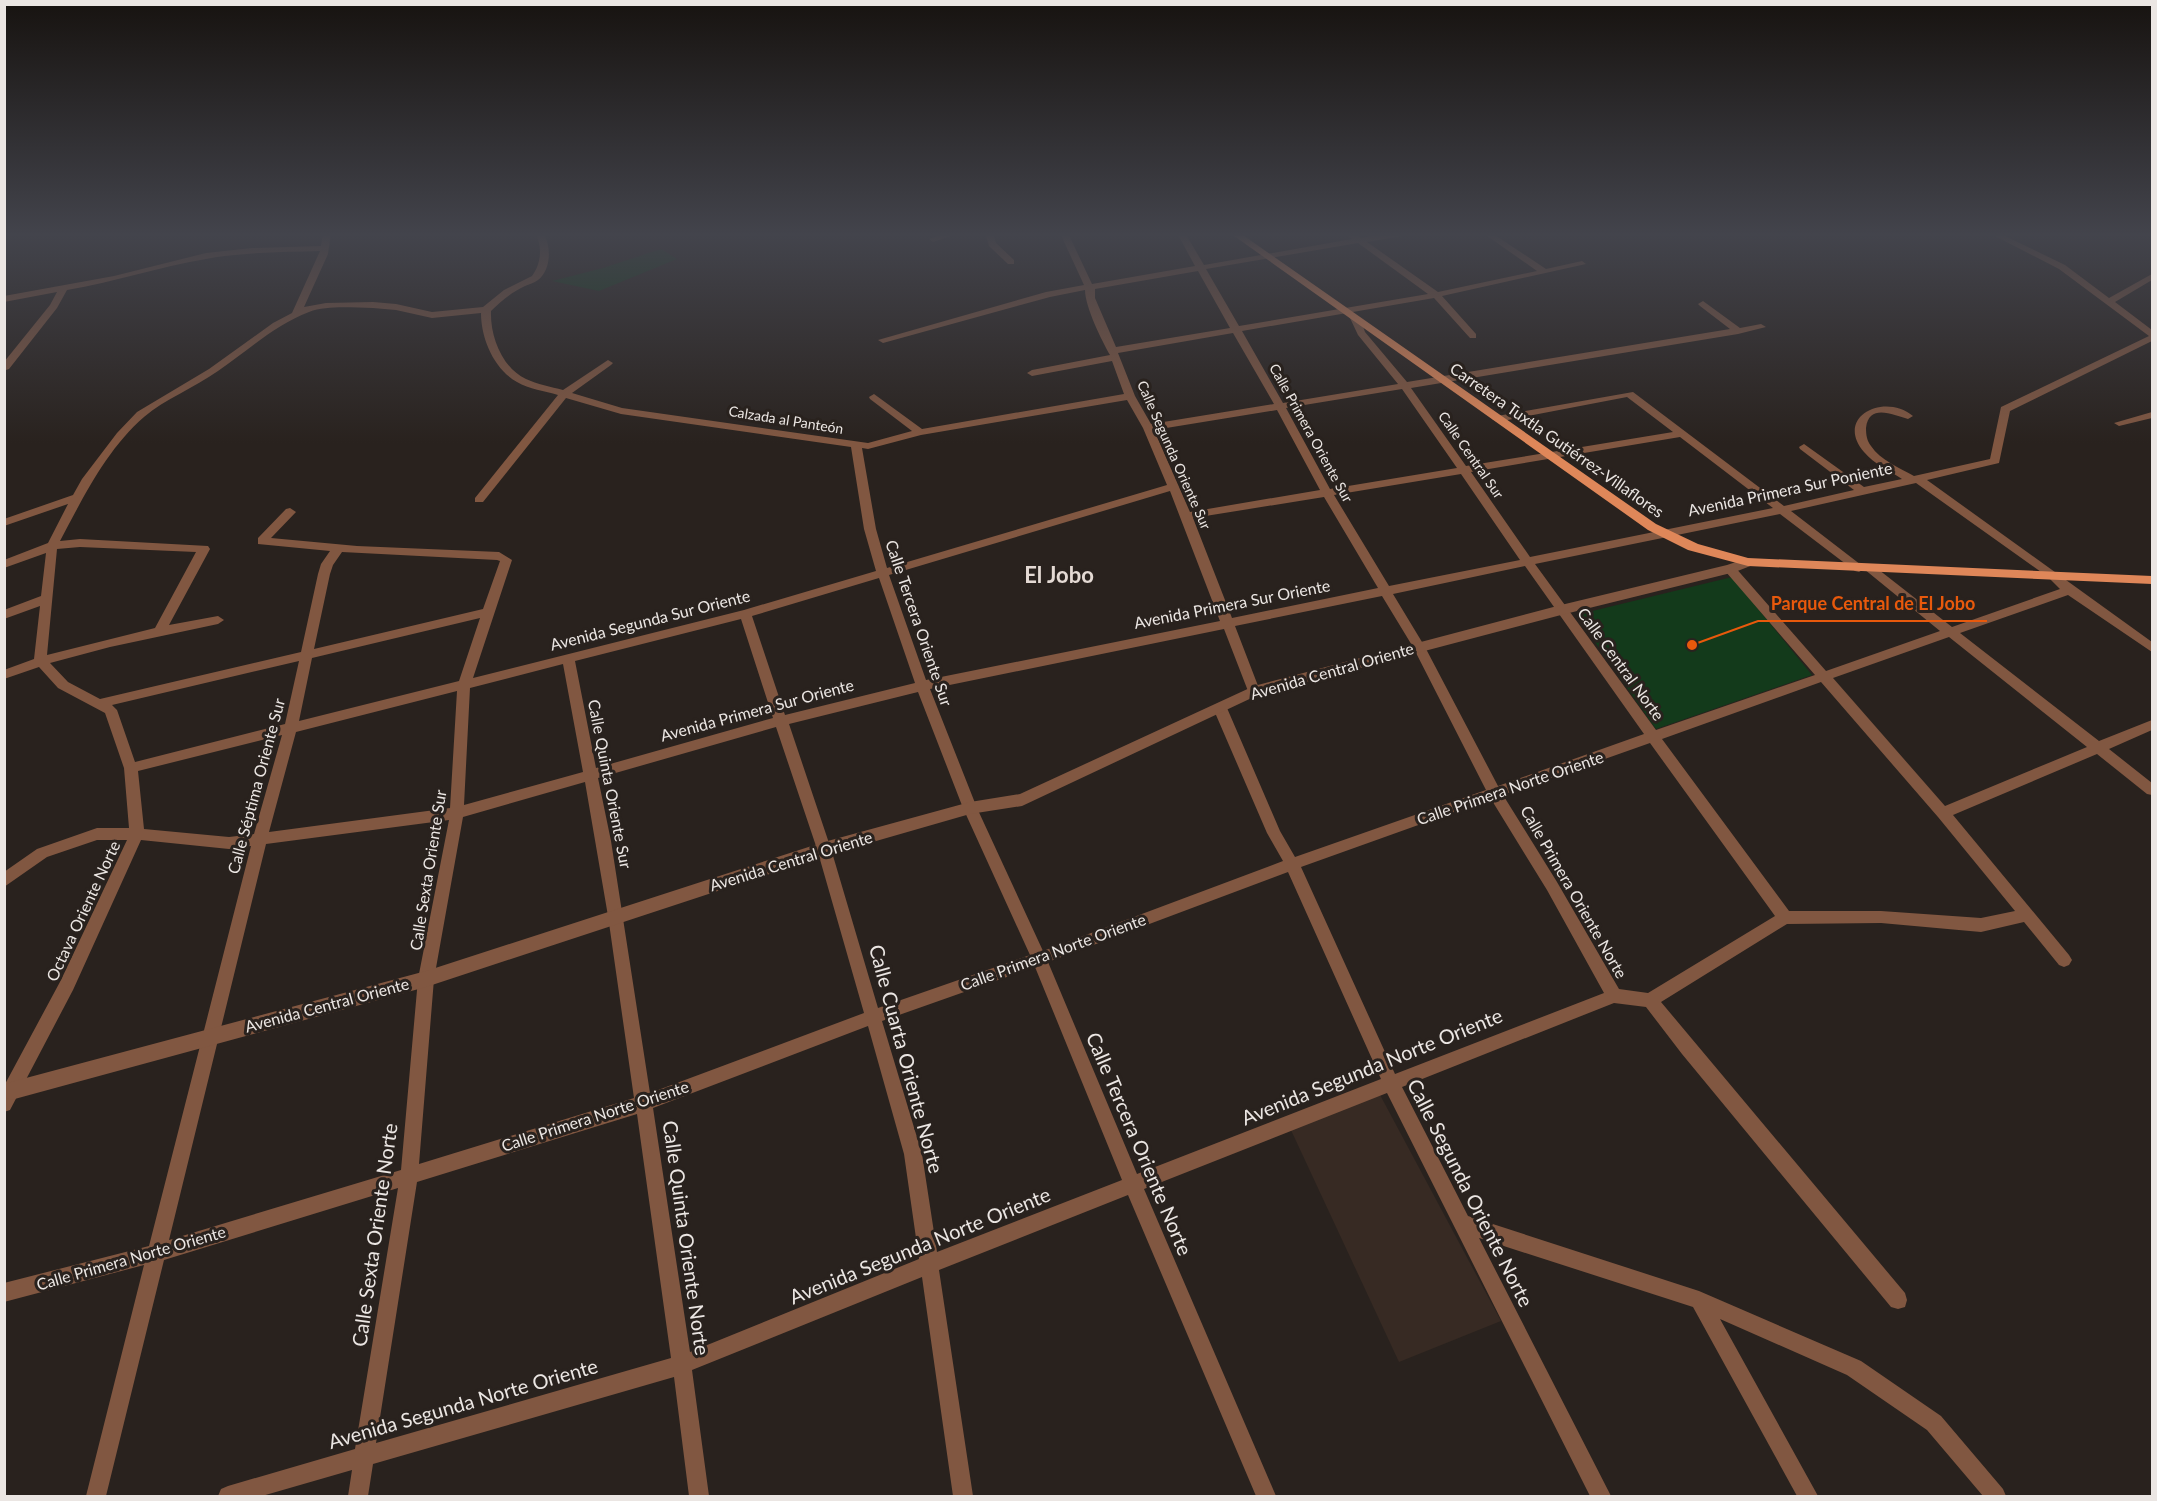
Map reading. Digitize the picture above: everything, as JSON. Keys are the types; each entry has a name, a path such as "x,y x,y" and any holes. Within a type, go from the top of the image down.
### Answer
{"main road":[{"name":"Carretera Tuxtla Gutiérrez-Villaflores","path":"1334,303 1663,533 1693,547 1748,562 2152,579"}],"street":[{"path":"6,367 56,303"},
{"path":"297,313 302,303"},
{"path":"40,660 52,546 75,498 102,457 141,414 212,371 297,313 326,306 355,305 396,307 432,315 486,310 492,303"},
{"path":"883,340 1016,303"},
{"name":"Calle Segunda Oriente Sur","path":"1093,303 1131,396 1148,428 1186,516 1254,691"},
{"name":"Calle Primera Oriente Sur","path":"1220,303 1327,493 1419,646"},
{"path":"1032,373 1235,330 1387,303"},
{"path":"1443,303 1473,336"},
{"path":"2110,303 2152,336"},
{"path":"1703,304 1738,331"},
{"name":"Calzada al Panteón","path":"486,310 485,324 489,343 514,376 522,381 621,411 868,446 920,432 1131,396"},
{"name":"Calle Central Sur","path":"1355,318 1361,333 1405,386 1561,610"},
{"path":"1148,428 1761,327"},
{"name":"Avenida Primera Sur Poniente","path":"1528,561 1781,510 1995,461 2005,409 2152,336"},
{"path":"1371,345 1390,343"},
{"path":"479,500 564,394 608,363"},
{"path":"1497,419 1629,394 1781,510 1865,568 1950,632 2152,790"},
{"path":"874,397 920,432"},
{"path":"1908,416 1880,409 1864,418 1860,428 1862,439 1869,450 2052,574 2069,590 2152,648"},
{"path":"2119,423 2152,415"},
{"path":"1186,516 1682,434"},
{"name":"Calle Tercera Oriente Sur","path":"856,444 870,529 882,572 922,686 970,808"},
{"path":"1804,447 1862,491"},
{"name":"Avenida Segunda Sur Oriente","path":"131,768 291,726 745,614 1173,487"},
{"path":"4,523 75,498"},
{"path":"290,512 262,541 339,548"},
{"path":"4,564 52,546 80,543 204,549 160,631"},
{"name":"Calle Sexta Oriente Sur","path":"339,548 504,557 506,560 464,685 457,813 426,979"},
{"name":"Calle Séptima Oriente Sur","path":"96,1497 260,839 291,726 324,574 327,564 339,548"},
{"name":"Avenida Primera Sur Oriente","path":"4,881 42,853 97,834 137,834 229,843 457,813 780,721 922,686 1528,561"},
{"name":"Avenida Central Oriente","path":"8,1097 211,1036 426,979 824,849 970,808 1022,800 1254,691 1419,646 1730,569 1748,562"},
{"path":"1730,569 1943,813 2064,960"},
{"name":"Calle Primera Norte Oriente","path":"4,1293 156,1253 643,1104 872,1017 1039,959 1292,864 2069,590"},
{"path":"4,615 47,598"},
{"name":"Calle Central Norte","path":"1561,610 1785,918"},
{"path":"98,704 489,612"},
{"name":"Calle Cuarta Oriente Norte","path":"745,614 824,849 913,1154 963,1497"},
{"path":"4,675 40,660 160,631 218,620"},
{"name":"Calle Primera Oriente Norte","path":"1419,646 1495,794 1552,886 1614,996"},
{"name":"Calle Quinta Oriente Sur","path":"568,658 589,775 604,840 616,916"},
{"name":"Octava Oriente Norte","path":"8,1097 67,985 137,834 131,768 110,710 63,685 40,660"},
{"name":"Calle Segunda Oriente Norte","path":"1220,708 1274,833 1292,864 1391,1083 1601,1497"},
{"path":"1943,813 2152,725"},
{"name":"Calle Tercera Oriente Norte","path":"970,808 1039,959 1266,1497"},
{"path":"1614,996 1650,1000 1785,918 1881,917 1981,925 2027,915"},
{"name":"Calle Quinta Oriente Norte","path":"616,916 682,1365 699,1497"},
{"name":"Calle Sexta Oriente Norte","path":"358,1497 409,1174 426,979"},
{"name":"Avenida Segunda Norte Oriente","path":"228,1497 366,1455 682,1365 930,1264 1614,996"},
{"path":"1650,1000 1688,1049 1898,1300"},
{"path":"1461,1223 1699,1300 1854,1368 1934,1423 1996,1497"},
{"path":"1699,1300 1808,1497"}],"shaded area":[{"path":"1379,1093 1501,1321 1399,1362 1290,1128"}],"green space":[{"path":"1732,577 1812,675 1656,729 1576,615"}],"place":[{"name":"Parque Central de El Jobo","path":"1692,645"}],"district":[{"name":"El Jobo","path":"1059,575"}]}
